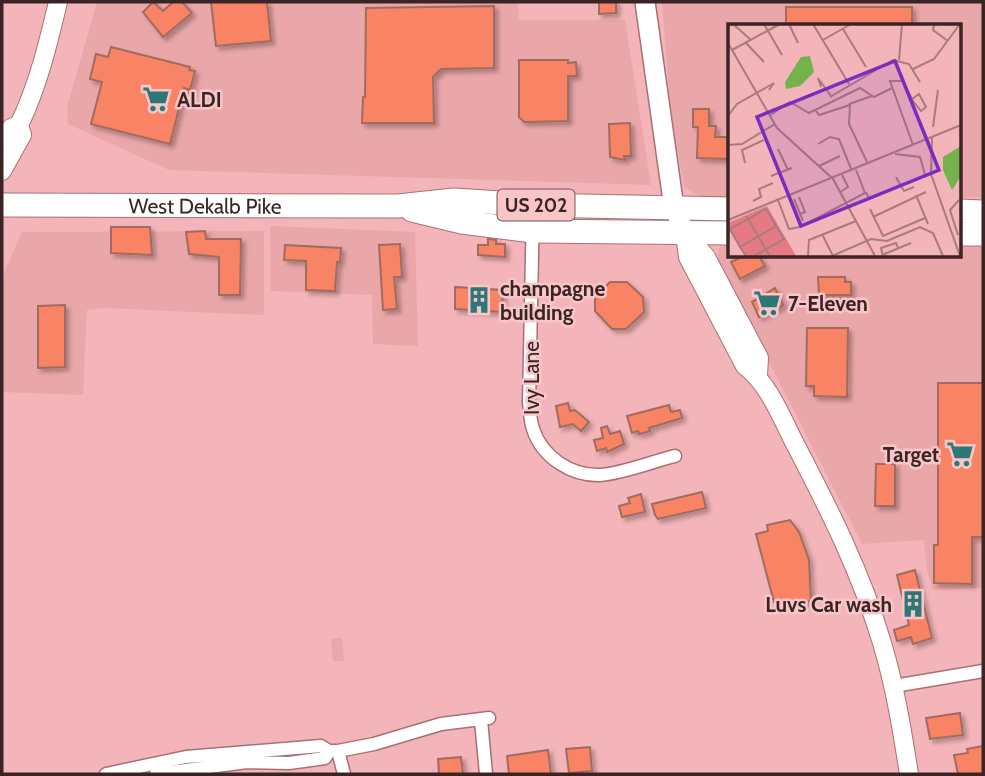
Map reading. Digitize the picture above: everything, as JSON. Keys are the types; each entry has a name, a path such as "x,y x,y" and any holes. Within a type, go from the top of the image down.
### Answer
{"highway":[{"name":"West Dekalb Pike","path":"5,206 398,206 454,200 533,205 728,209"},
{"name":"West Dekalb Pike","path":"398,206 462,222 533,231 728,233"},
{"path":"960,211 983,212"}],"main road":[{"path":"2,171 22,135 19,125 43,68 58,2"},
{"path":"645,2 674,208 685,233 688,257 746,366 758,375 831,514 854,565 882,641 894,686 909,774"},
{"path":"2,141 11,128 19,125"}],"street":[{"name":"Ivy Lane","path":"533,205 529,402 531,426 538,441 549,455 563,466 582,473 602,475 675,456"},
{"path":"894,686 983,671"},
{"path":"156,774 247,762 289,763 325,758 334,751 374,744 441,724 485,719 485,774"},
{"path":"106,774 186,757 321,746 334,751 344,774"}],"shaded area":[{"path":"97,2 518,2 519,20 625,20 651,185 169,170 68,124 67,107"},
{"path":"662,2 983,2 983,197 960,198 960,24 728,24 728,198 702,198 684,187 670,105"},
{"path":"270,226 415,232 418,346 373,344 372,295 271,291"},
{"path":"264,231 264,315 104,308 87,310 83,395 2,392 2,278 22,232"},
{"path":"725,242 728,243 728,257 960,257 960,246 983,247 983,588 933,590 927,570 924,540 862,544 717,260 719,249"},
{"path":"342,638 344,661 333,661 331,639"}],"building":[{"path":"153,2 163,11 173,2 182,2 192,13 163,37 143,12"},
{"path":"211,2 267,2 271,41 216,46"},
{"path":"599,2 616,2 616,13 599,14"},
{"path":"494,6 494,68 441,69 433,77 434,123 362,123 366,8"},
{"path":"786,7 912,7 912,24 786,24"},
{"path":"111,47 190,67 189,70 195,71 190,90 184,88 170,144 91,124 102,82 90,79 96,54 108,57"},
{"path":"519,60 576,62 577,76 568,76 568,121 524,122 519,117"},
{"path":"693,109 709,109 709,126 716,126 715,137 728,137 728,159 697,158 698,127 693,127"},
{"path":"630,123 631,156 624,156 625,160 610,157 609,124"},
{"path":"111,227 150,227 152,255 111,253"},
{"path":"205,231 206,239 241,239 240,295 219,295 219,257 189,254 186,232"},
{"path":"488,239 496,240 496,244 505,244 505,257 478,255 478,245 488,245"},
{"path":"400,244 402,277 394,277 397,309 383,310 379,245"},
{"path":"285,245 341,248 335,291 306,290 306,261 284,260"},
{"path":"742,257 760,257 765,266 740,279 731,262"},
{"path":"818,277 845,277 845,282 851,282 851,295 819,295"},
{"path":"610,282 627,282 643,297 644,312 626,329 612,329 595,311 595,297"},
{"name":"champagne building","path":"455,287 503,290 502,312 455,309"},
{"name":"7-Eleven","path":"775,288 783,305 759,317 752,302"},
{"path":"65,305 65,367 38,368 38,306"},
{"path":"807,328 848,328 847,397 814,396 814,386 806,386"},
{"name":"Target","path":"938,383 983,383 983,537 972,537 972,584 934,583 934,545 938,545"},
{"path":"568,403 570,411 575,410 589,422 581,431 573,424 560,427 556,406"},
{"path":"669,405 671,412 680,410 682,418 649,428 650,431 632,433 627,416"},
{"path":"607,426 610,434 620,431 624,444 607,452 606,448 597,451 594,440 603,438 601,428"},
{"path":"876,464 895,464 895,506 875,506"},
{"path":"702,492 706,508 658,519 655,515 652,504"},
{"path":"641,494 645,512 622,517 619,506 630,503 628,498"},
{"path":"790,520 799,532 809,560 811,601 787,606 784,600 774,602 756,534 768,531 767,525"},
{"name":"Luvs Car wash","path":"915,570 932,638 913,644 911,637 897,641 894,630 909,625 897,575"},
{"path":"960,713 963,735 930,739 926,718"},
{"path":"983,746 983,774 958,774 954,755 968,753 967,749"},
{"path":"590,747 592,771 569,773 566,749"},
{"path":"548,750 551,774 509,774 507,756"},
{"path":"461,757 463,774 439,774 438,759"}],"place":[{"name":"ALDI","path":"156,99"},
{"name":"champagne building","path":"479,300"},
{"name":"7-Eleven","path":"767,303"},
{"name":"Target","path":"960,454"},
{"name":"Luvs Car wash","path":"913,604"}]}
